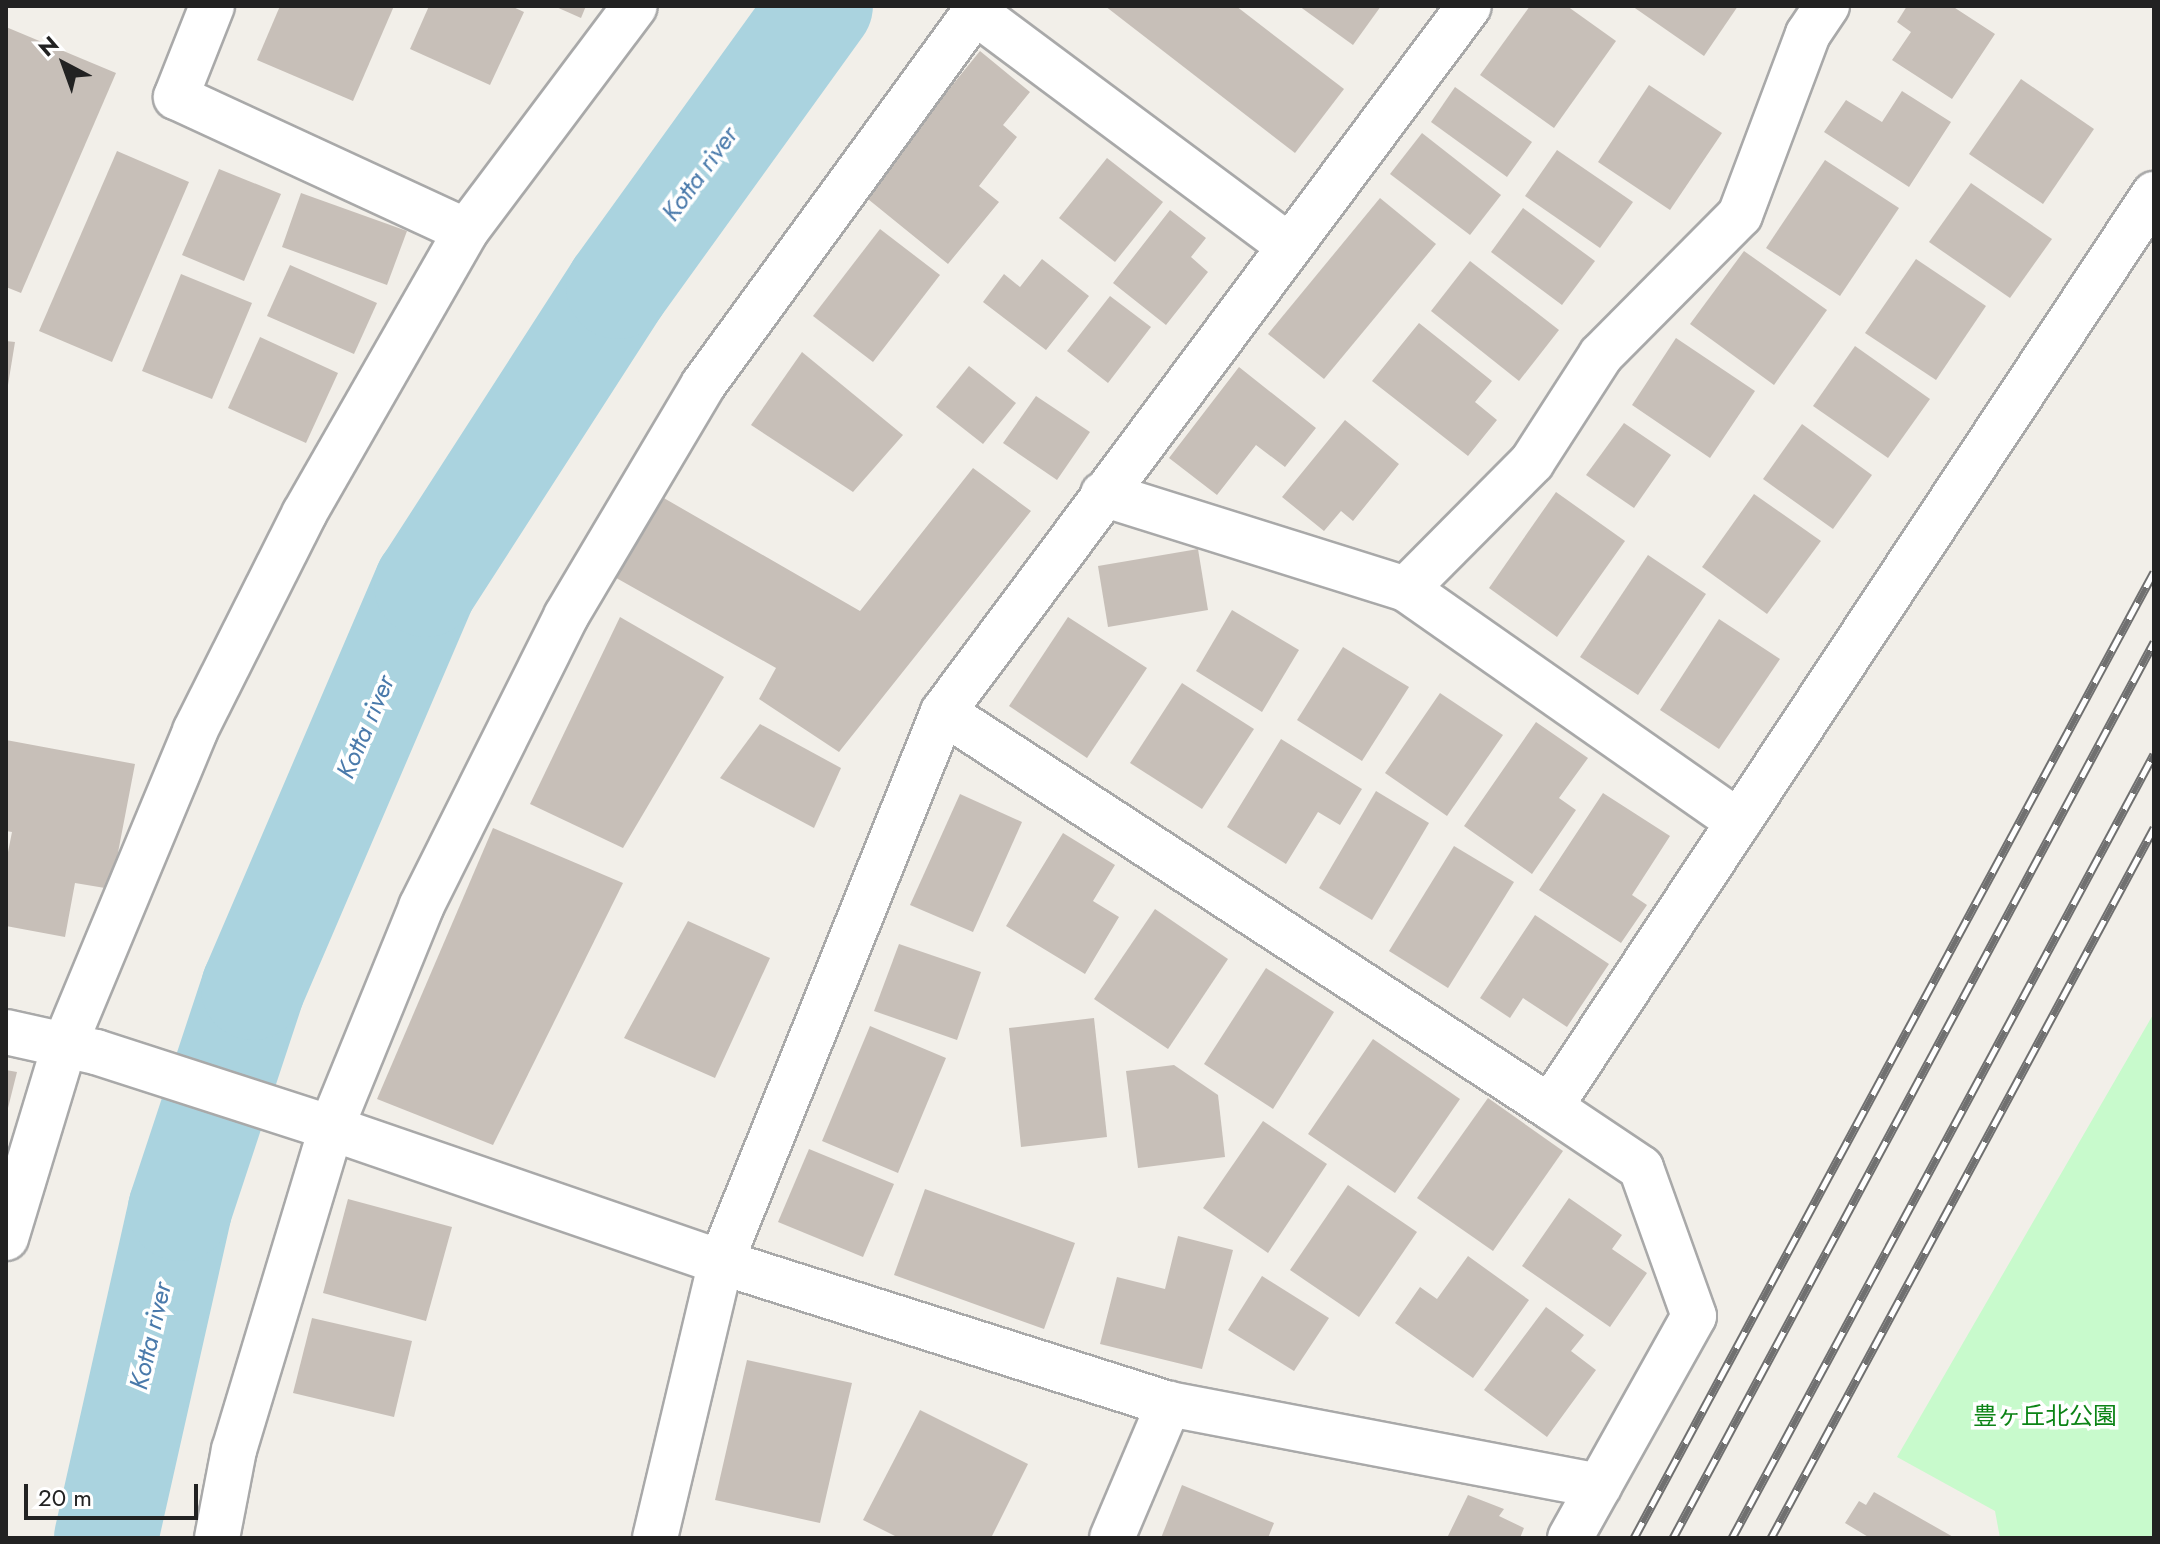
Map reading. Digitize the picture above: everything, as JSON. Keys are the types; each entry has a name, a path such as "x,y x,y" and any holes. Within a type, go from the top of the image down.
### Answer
{"street":[{"path":"212,6 176,97 466,231"},
{"path":"6,1238 65,1044 195,731 304,514 466,231 635,6"},
{"path":"655,1538 721,1262 943,712 1469,6"},
{"path":"1406,589 1532,462 1601,355 1740,215 1808,34 1827,6"},
{"path":"217,1538 234,1450 331,1128 421,907 566,616 703,385 977,9 1289,246"},
{"path":"1550,1107 2154,194"},
{"path":"1103,494 1406,589 1739,822"},
{"path":"943,712 1641,1168 1694,1316 1570,1538"},
{"path":"6,1032 65,1044 331,1128 721,1262 1169,1404 1599,1486"},
{"path":"1112,1538 1169,1404"}],"green space":[{"name":"豊ヶ丘北公園","path":"2154,1013 2154,1538 2000,1538 1995,1511 1897,1457"}],"building":[{"path":"280,6 394,6 353,101 257,60"},
{"path":"429,6 511,6 524,12 490,85 410,49"},
{"path":"554,6 586,6 581,18"},
{"path":"1105,6 1236,6 1344,89 1295,153"},
{"path":"1299,6 1381,6 1353,45"},
{"path":"1530,6 1567,6 1616,41 1554,128 1480,75"},
{"path":"1632,6 1738,6 1704,56"},
{"path":"1907,6 1952,6 1995,34 1952,99 1892,60 1911,32 1897,22"},
{"path":"6,27 116,73 21,293 6,287"},
{"path":"980,51 1030,92 1003,125 1017,137 979,186 999,202 948,264 863,195"},
{"path":"2021,79 2094,129 2043,204 1969,154"},
{"path":"1649,85 1722,133 1670,210 1598,162"},
{"path":"1455,87 1532,142 1507,177 1431,122"},
{"path":"1902,91 1951,122 1909,187 1824,132 1846,100 1882,122"},
{"path":"1422,133 1501,195 1470,235 1390,174"},
{"path":"1557,150 1633,202 1600,248 1525,196"},
{"path":"117,151 189,182 112,362 39,331"},
{"path":"1107,158 1163,202 1115,262 1059,218"},
{"path":"1825,160 1899,208 1840,296 1766,248"},
{"path":"219,169 281,194 244,281 182,255"},
{"path":"1971,183 2052,239 2010,298 1929,242"},
{"path":"301,193 407,231 387,285 282,247"},
{"path":"1380,198 1436,244 1324,379 1268,334"},
{"path":"1523,208 1595,261 1562,305 1491,252"},
{"path":"1170,210 1206,238 1191,257 1208,272 1166,325 1113,283"},
{"path":"880,229 940,275 873,362 813,316"},
{"path":"1744,251 1827,310 1774,385 1690,324"},
{"path":"1042,259 1089,296 1046,350 983,302 1004,274 1020,287"},
{"path":"1916,259 1986,306 1936,380 1865,333"},
{"path":"1470,261 1559,330 1519,381 1431,311"},
{"path":"290,265 377,303 354,354 267,316"},
{"path":"181,274 252,303 212,399 142,371"},
{"path":"1110,296 1151,327 1108,383 1067,351"},
{"path":"1419,323 1492,381 1475,402 1497,420 1468,456 1372,381"},
{"path":"260,337 338,373 306,443 228,408"},
{"path":"1676,338 1755,391 1710,458 1632,405"},
{"path":"6,341 15,342 8,385 6,385"},
{"path":"1855,346 1930,399 1888,458 1813,406"},
{"path":"802,352 903,435 853,492 751,425"},
{"path":"969,366 1016,403 983,444 936,407"},
{"path":"1239,367 1316,428 1285,467 1256,445 1217,495 1169,458"},
{"path":"1036,396 1090,432 1057,480 1003,443"},
{"path":"1345,420 1399,464 1353,521 1341,511 1324,531 1282,497"},
{"path":"1624,423 1671,455 1634,508 1586,475"},
{"path":"1802,424 1872,475 1833,529 1763,479"},
{"path":"973,468 1031,511 839,752 759,699 776,668 611,575 662,497 860,611"},
{"path":"1556,492 1625,541 1557,637 1489,588"},
{"path":"1754,494 1821,541 1767,614 1702,567"},
{"path":"1198,549 1208,610 1108,627 1098,566"},
{"path":"1648,555 1706,594 1638,695 1580,657"},
{"path":"1232,610 1299,650 1262,712 1196,671"},
{"path":"620,617 724,677 623,848 530,804"},
{"path":"1068,617 1147,668 1087,758 1009,706"},
{"path":"1719,619 1780,659 1719,749 1660,710"},
{"path":"1343,647 1409,687 1362,761 1297,720"},
{"path":"1182,683 1254,729 1202,809 1130,763"},
{"path":"1440,693 1503,735 1447,816 1385,773"},
{"path":"1536,722 1588,758 1559,798 1576,810 1532,874 1464,826"},
{"path":"760,724 841,768 814,828 720,778"},
{"path":"1281,739 1362,789 1340,825 1318,812 1286,864 1227,827"},
{"path":"6,740 135,764 111,889 75,883 65,937 6,926 6,862 12,832 6,831"},
{"path":"1376,791 1429,823 1372,920 1319,888"},
{"path":"1603,793 1670,836 1632,895 1647,905 1621,943 1539,890"},
{"path":"960,794 1022,822 973,932 910,905"},
{"path":"493,828 623,883 493,1145 377,1099"},
{"path":"1063,833 1115,865 1093,901 1119,917 1085,974 1006,926"},
{"path":"1454,846 1514,882 1448,988 1389,951"},
{"path":"1155,909 1228,959 1168,1049 1094,999"},
{"path":"1535,915 1609,964 1567,1027 1523,998 1510,1018 1480,998"},
{"path":"688,921 770,958 715,1078 624,1038"},
{"path":"899,944 981,972 957,1040 874,1011"},
{"path":"1266,968 1334,1012 1273,1109 1204,1064"},
{"path":"1094,1018 1107,1137 1021,1147 1009,1028"},
{"path":"870,1026 946,1058 898,1173 822,1141"},
{"path":"1373,1039 1460,1099 1395,1193 1308,1134"},
{"path":"1174,1065 1218,1095 1225,1157 1138,1168 1126,1071"},
{"path":"6,1070 17,1072 7,1112 6,1112"},
{"path":"1488,1098 1563,1151 1493,1251 1417,1198"},
{"path":"1263,1121 1327,1164 1268,1253 1203,1208"},
{"path":"809,1149 894,1184 863,1257 778,1222"},
{"path":"1348,1185 1417,1232 1359,1317 1290,1270"},
{"path":"925,1189 1075,1243 1044,1329 894,1275"},
{"path":"1569,1198 1622,1235 1612,1249 1647,1273 1610,1327 1522,1266"},
{"path":"348,1199 452,1227 426,1321 323,1293"},
{"path":"1178,1236 1233,1250 1202,1369 1100,1344 1117,1277 1165,1289"},
{"path":"1468,1256 1529,1300 1473,1378 1395,1323 1420,1287 1437,1299"},
{"path":"1262,1276 1329,1318 1294,1371 1228,1330"},
{"path":"1546,1307 1584,1335 1571,1351 1596,1370 1547,1437 1484,1390"},
{"path":"312,1318 412,1341 394,1417 293,1393"},
{"path":"747,1360 852,1383 820,1523 715,1500"},
{"path":"920,1410 1028,1464 991,1538 899,1538 863,1520"},
{"path":"1182,1485 1274,1523 1268,1538 1161,1538"},
{"path":"1874,1492 1955,1538 1870,1538 1845,1523 1859,1501 1866,1505"},
{"path":"1468,1495 1504,1509 1499,1516 1524,1528 1520,1538 1447,1538"}],"waterway":[{"name":"Kotta river","path":"106,1538 180,1209 253,988 426,585 618,287 821,6"}],"railway":[{"path":"1634,1538 2154,572"},
{"path":"1673,1538 2154,642"},
{"path":"1732,1538 2154,754"},
{"path":"1771,1538 2154,828"}]}
